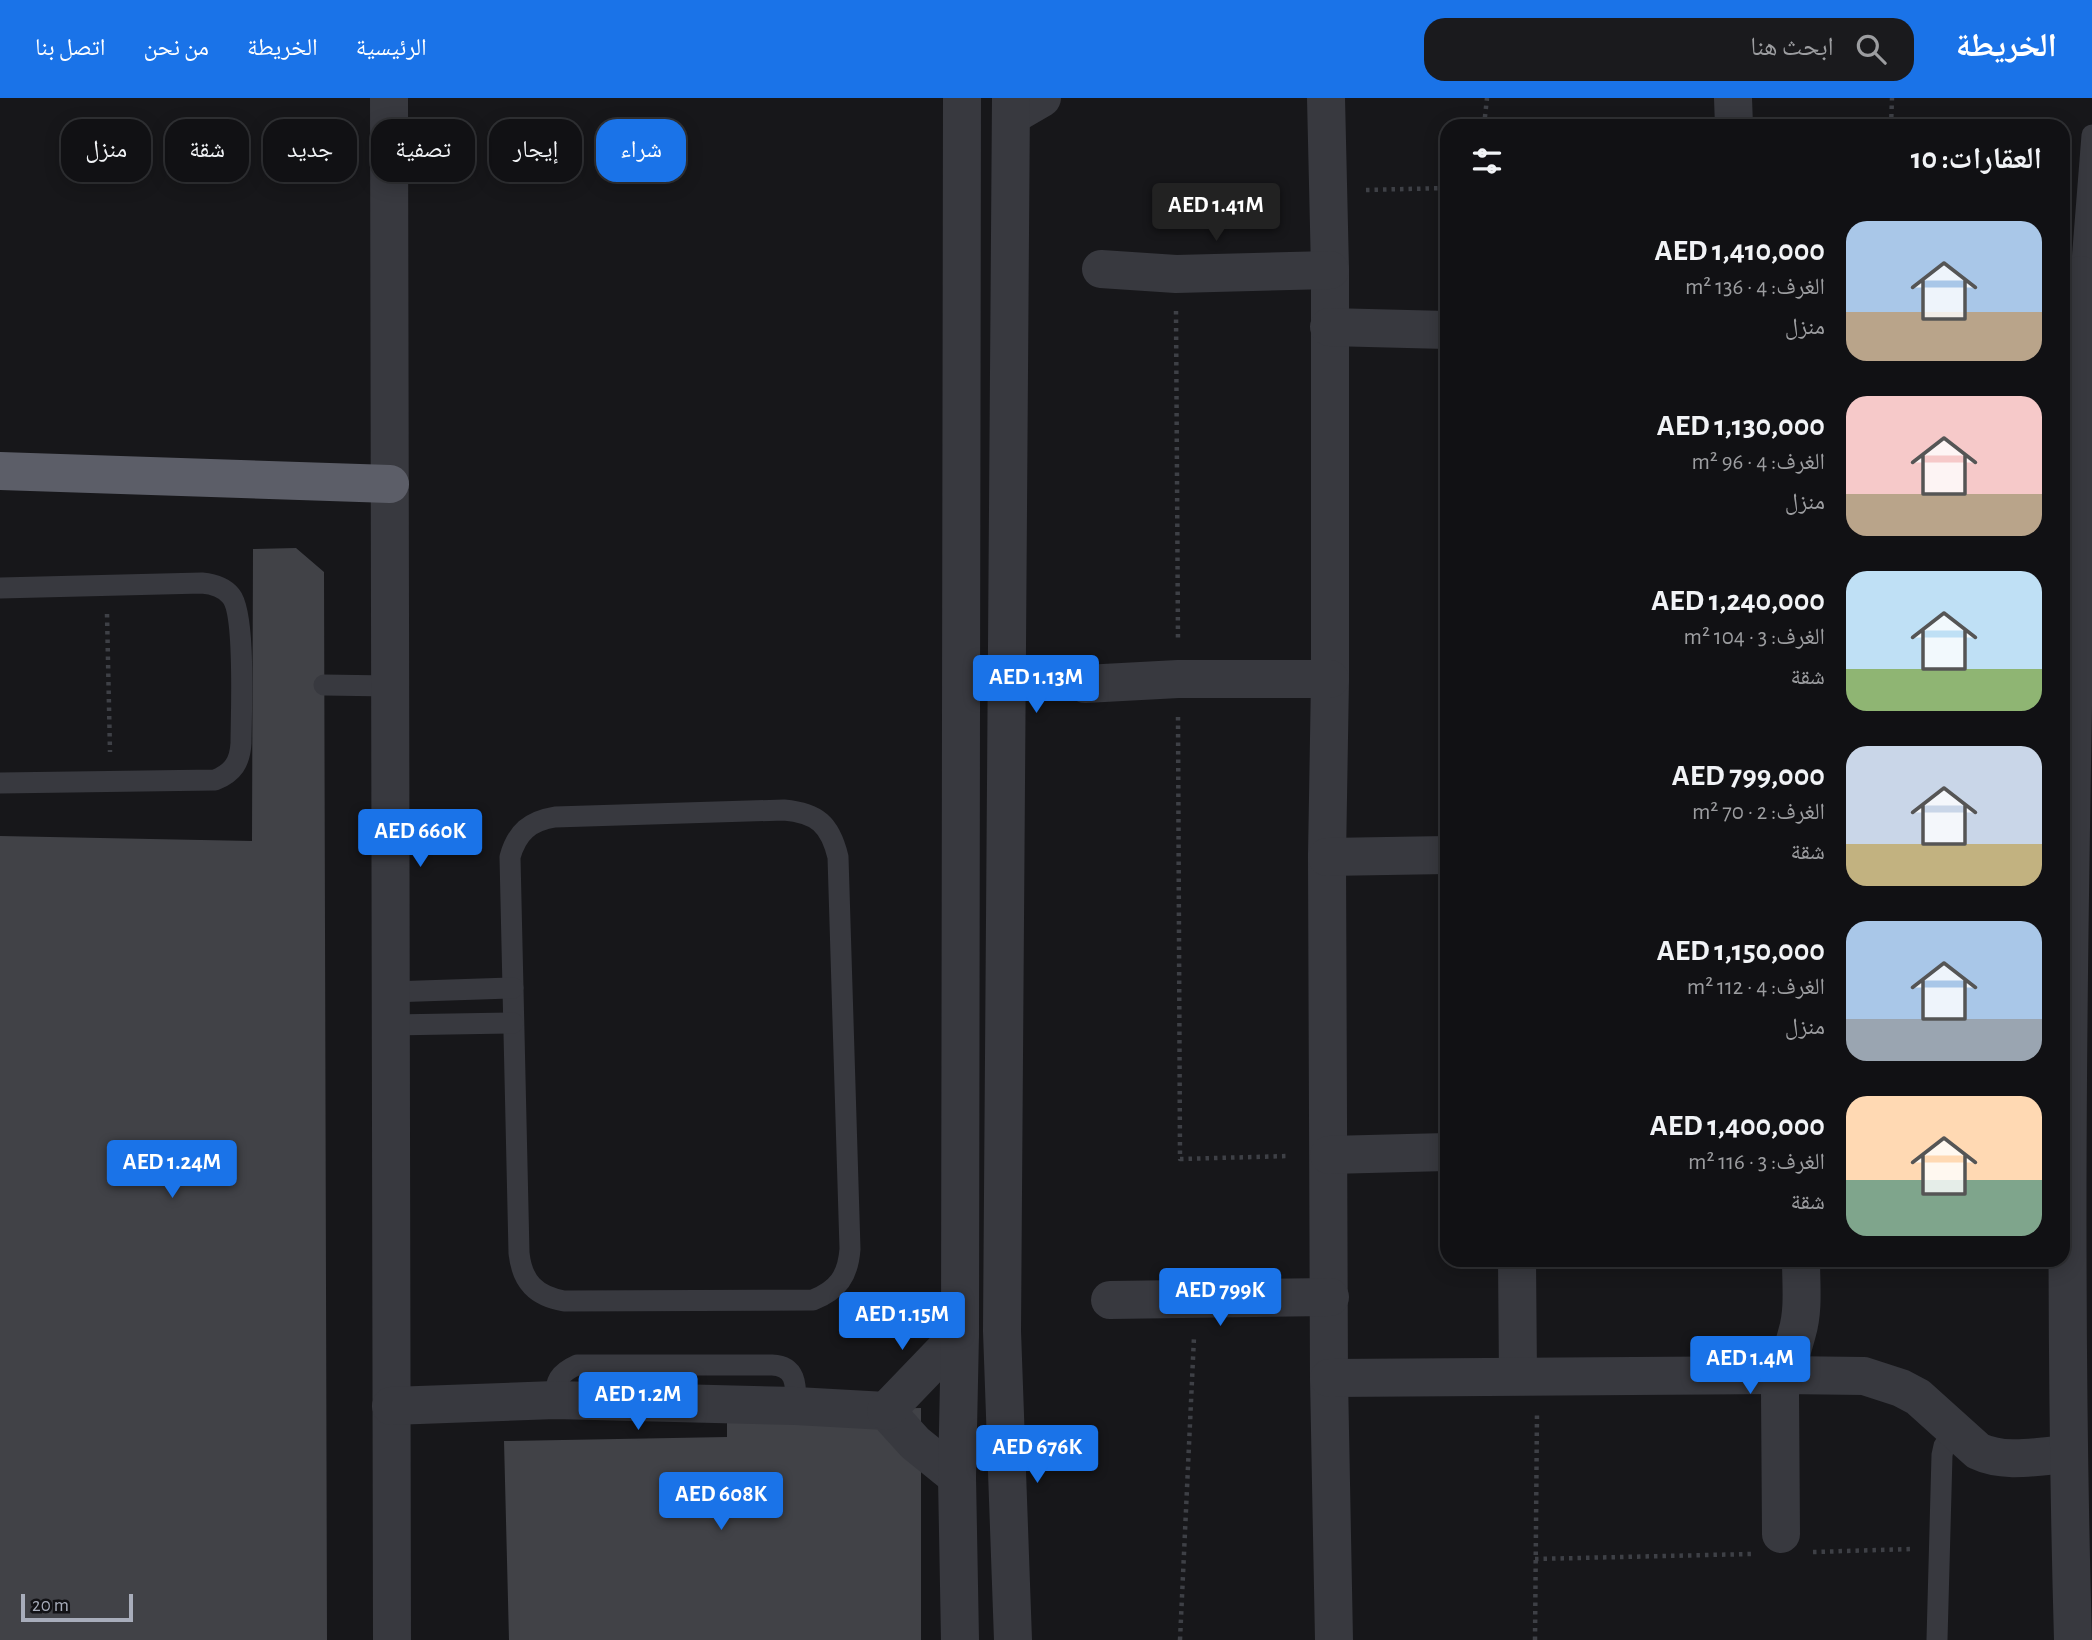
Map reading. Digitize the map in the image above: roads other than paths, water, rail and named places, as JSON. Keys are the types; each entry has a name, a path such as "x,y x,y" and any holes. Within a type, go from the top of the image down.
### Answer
{"highway":[{"path":"0,471 390,484"}],"street":[{"path":"389,98 392,1640"},
{"path":"960,1640 957,1477 960,1334 962,98"},
{"path":"1326,98 1330,191 1330,679 1327,857 1329,1378 1334,1640"},
{"path":"1733,98 1734,119"},
{"path":"1013,1640 1002,1331 1021,104"},
{"path":"1101,269 1176,274 1330,270"},
{"path":"2070,1001 2076,842 2079,276"},
{"path":"1329,327 1440,330"},
{"path":"1085,684 1178,679 1330,679"},
{"path":"1327,857 1440,855"},
{"path":"1329,1155 1440,1152"},
{"path":"2070,1185 2080,1287 2069,1454 2073,1640"},
{"path":"1518,1267 1527,1376"},
{"path":"1781,1547 1779,1412 1783,1375 1798,1331 1801,1267"},
{"path":"1110,1300 1330,1297"},
{"path":"886,1411 960,1334"},
{"path":"1329,1378 1845,1375 1883,1381 1918,1397 1978,1451 1996,1458 2069,1454"},
{"path":"391,1406 555,1400 886,1411 915,1443 957,1477"}],"lane":[{"path":"2079,276 2092,135"},
{"path":"0,588 202,583 222,589 231,596 239,616 246,685 240,755 235,766 226,775 203,782 0,783"},
{"path":"324,685 390,686"},
{"path":"784,810 800,811 815,817 826,827 835,842 838,857 850,1249 845,1276 837,1287 813,1300 564,1301 550,1299 537,1292 526,1282 519,1254 513,1023 510,857 520,833 530,824 555,817 784,810"},
{"path":"391,1009 513,988"},
{"path":"391,1009 513,1023"},
{"path":"1937,1640 1942,1455 1944,1446 1956,1431"}]}
